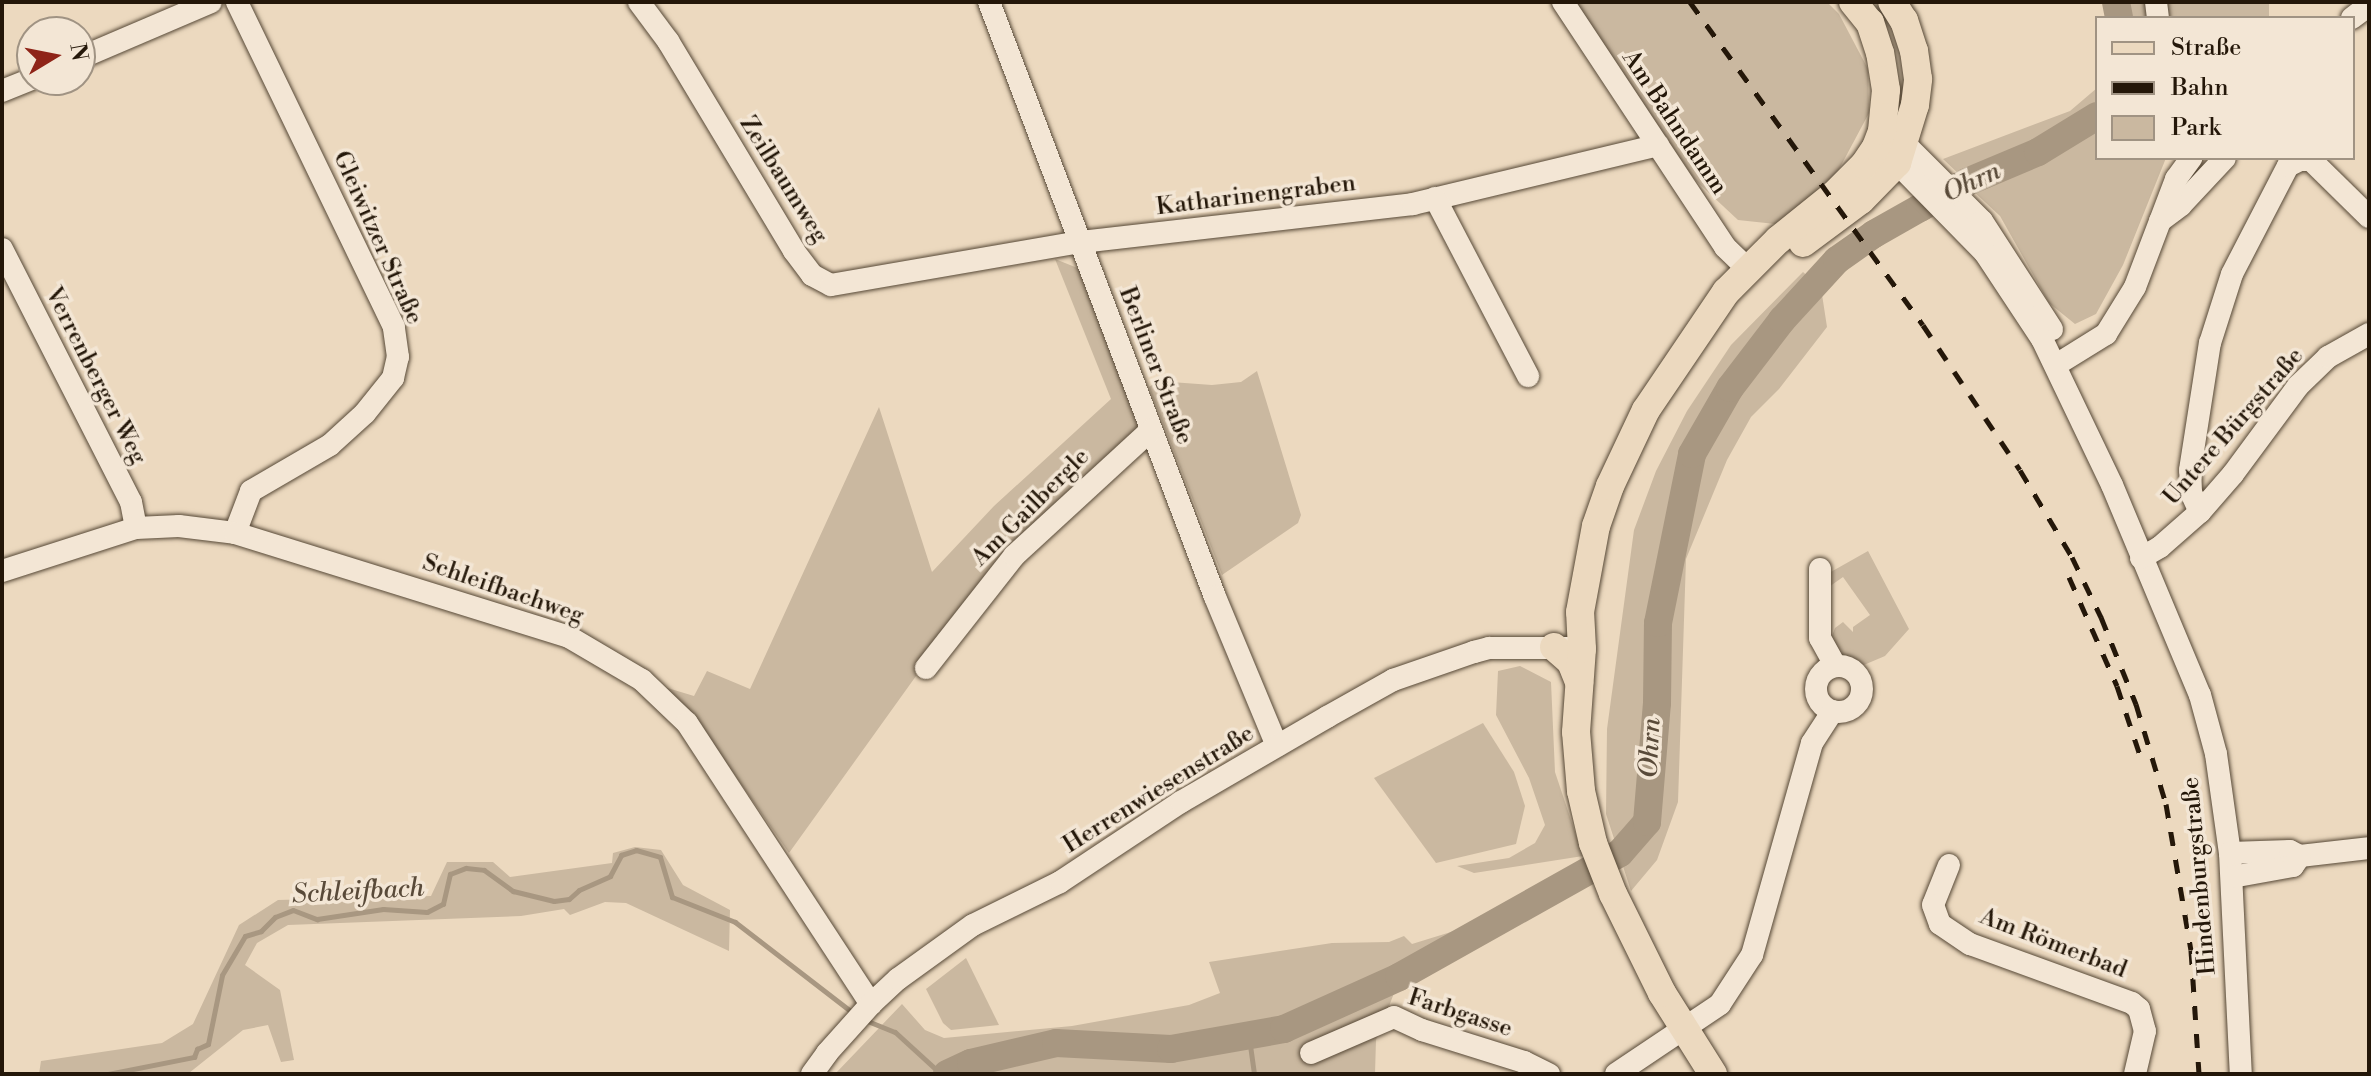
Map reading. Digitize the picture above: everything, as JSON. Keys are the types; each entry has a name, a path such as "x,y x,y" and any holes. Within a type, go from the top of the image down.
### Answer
{"main road":[{"path":"1853,2 1870,23 1880,53 1890,146"},
{"path":"1582,649 1596,605 1610,528 1631,472 1665,404 1744,296 1789,254 1861,200 1915,105 1918,79 1914,51 1904,21 1892,2"},
{"path":"1706,1069 1613,894 1593,843 1579,766 1579,682 1582,649 1580,612 1596,526 1610,486 1646,410 1697,331 1748,269 1864,165 1890,146"},
{"path":"1554,647 1571,662 1579,682"}],"street":[{"path":"96,51 211,2"},
{"name":"Gleiwitzer Straße","path":"235,533 251,491 330,445 365,413 393,378 398,357 394,327 237,2"},
{"name":"Zeilbaumweg","path":"639,2 668,41 794,251 812,275 831,285 1081,242"},
{"name":"Berliner Straße","path":"989,2 1151,430 1277,746"},
{"name":"Am Bahndamm","path":"1563,2 1725,247 1748,269"},
{"name":"Katharinengraben","path":"1081,242 1413,204 1658,145"},
{"name":"Hindenburgstraße","path":"1890,146 1982,221 2063,362 2138,552 2200,695 2216,754 2230,853 2241,1074"},
{"path":"2158,222 2181,205 2223,160"},
{"path":"2200,512 2191,493 2190,470 2210,343 2232,274 2288,166 2300,160"},
{"path":"2311,160 2369,217"},
{"path":"2063,362 2106,334 2135,287 2174,169"},
{"name":"Hindenburgstraße","path":"1924,176 1953,217 1985,253 2063,362"},
{"path":"1435,198 1528,376"},
{"name":"Verrenberger Weg","path":"2,249 131,502 136,528"},
{"name":"Untere Bürgstraße","path":"2138,552 2160,547 2200,512 2298,386 2328,357 2369,334"},
{"name":"Am Gailbergle","path":"926,668 1014,556 1151,430"},
{"name":"Schleifbachweg","path":"2,571 136,528 167,525 235,533 569,637 642,680 695,734 868,1007"},
{"path":"1820,569 1820,638 1835,665"},
{"path":"1554,647 1571,630 1580,612"},
{"name":"Herrenwiesenstraße","path":"812,1074 849,1026 898,979 973,925 1060,882 1181,802 1393,680 1439,662 1489,648 1582,649"},
{"path":"1835,665 1844,665 1860,677 1863,689 1852,708 1833,711 1819,700 1816,685 1820,675 1835,665"},
{"path":"1616,1074 1720,1004 1752,955 1812,743 1833,711"},
{"path":"2230,853 2290,851 2300,856 2369,848"},
{"path":"2232,877 2293,866 2300,856"},
{"name":"Am Römerbad","path":"1949,865 1933,905 1940,924 1990,953 2132,1003 2139,1009 2145,1031 2135,1074"},
{"name":"Farbgasse","path":"1311,1053 1394,1017 1422,1030 1524,1062 1549,1074"}],"green space":[{"path":"1575,2 1827,2 1839,14 1868,69 1869,113 1837,173 1786,225 1738,220 1694,179"},
{"path":"2121,2 2269,2 2269,16 2121,16"},
{"path":"2095,90 2095,112 1963,178 1943,159 2070,111"},
{"path":"2095,128 2095,160 2165,160 2123,265 2096,314 2075,324 2049,303 2000,216 1971,189"},
{"path":"1055,259 1080,269 1144,428 967,605 789,853 711,741 661,686 694,696 707,671 750,689 879,407 932,572 994,506 1111,399"},
{"path":"1803,272 1821,288 1827,327 1779,389 1751,417 1727,460 1686,559 1678,802 1657,860 1631,891 1606,814 1607,729 1634,530 1656,471 1687,411 1731,345"},
{"path":"1257,371 1301,515 1298,523 1222,575 1149,387 1157,381 1212,385 1241,382"},
{"path":"1868,551 1909,629 1885,656 1852,670 1844,665 1829,644 1835,628 1843,622 1853,632 1853,627 1870,615 1843,577 1826,589 1829,573"},
{"path":"1520,666 1551,682 1555,772 1583,856 1474,873 1457,866 1509,858 1535,843 1545,825 1529,778 1496,715 1498,671"},
{"path":"1483,723 1514,772 1525,806 1516,844 1436,863 1374,778"},
{"path":"635,847 661,850 683,885 730,910 729,951 626,903 605,902 570,915 564,909 521,916 288,925 257,943 245,965 280,990 294,1060 281,1062 268,1025 243,1030 189,1073 39,1074 41,1061 162,1043 193,1024 239,925 278,900 431,896 447,862 493,862 510,877 612,863 613,853"},
{"path":"1467,927 1473,943 1396,988 1376,1040 1375,1074 835,1074 902,1004 925,1030 944,1038 1072,1026 1189,1005 1220,993 1209,962 1332,943 1389,942 1404,936 1412,944"},
{"path":"966,958 999,1025 951,1030 943,1023 926,989"}],"waterway":[{"name":"Ohrn","path":"2116,2 2119,16"},
{"name":"Ohrn","path":"947,1074 971,1063 1056,1043 1171,1049 1284,1029 1399,977 1620,853 1647,822 1657,703 1658,623 1692,454 1730,388 1782,320 1837,260 1920,208 1967,182 2038,152 2095,117"},
{"name":"Schleifbach","path":"108,1074 194,1057 197,1049 208,1044 222,975 245,936 261,931 275,917 293,910 317,919 383,909 427,912 443,904 450,874 466,868 484,870 513,891 554,901 569,899 579,890 610,876 621,855 636,850 660,857 672,897 735,922 853,1013"},
{"name":"Schleifbach","path":"865,1020 895,1032 941,1074"},
{"path":"1249,1038 1254,1074"}],"railway":[{"path":"1690,2 1923,325 2020,470 2072,557 2101,617 2136,704 2166,804 2191,950 2199,1074"},
{"path":"2069,577 2117,686 2140,755"}]}
